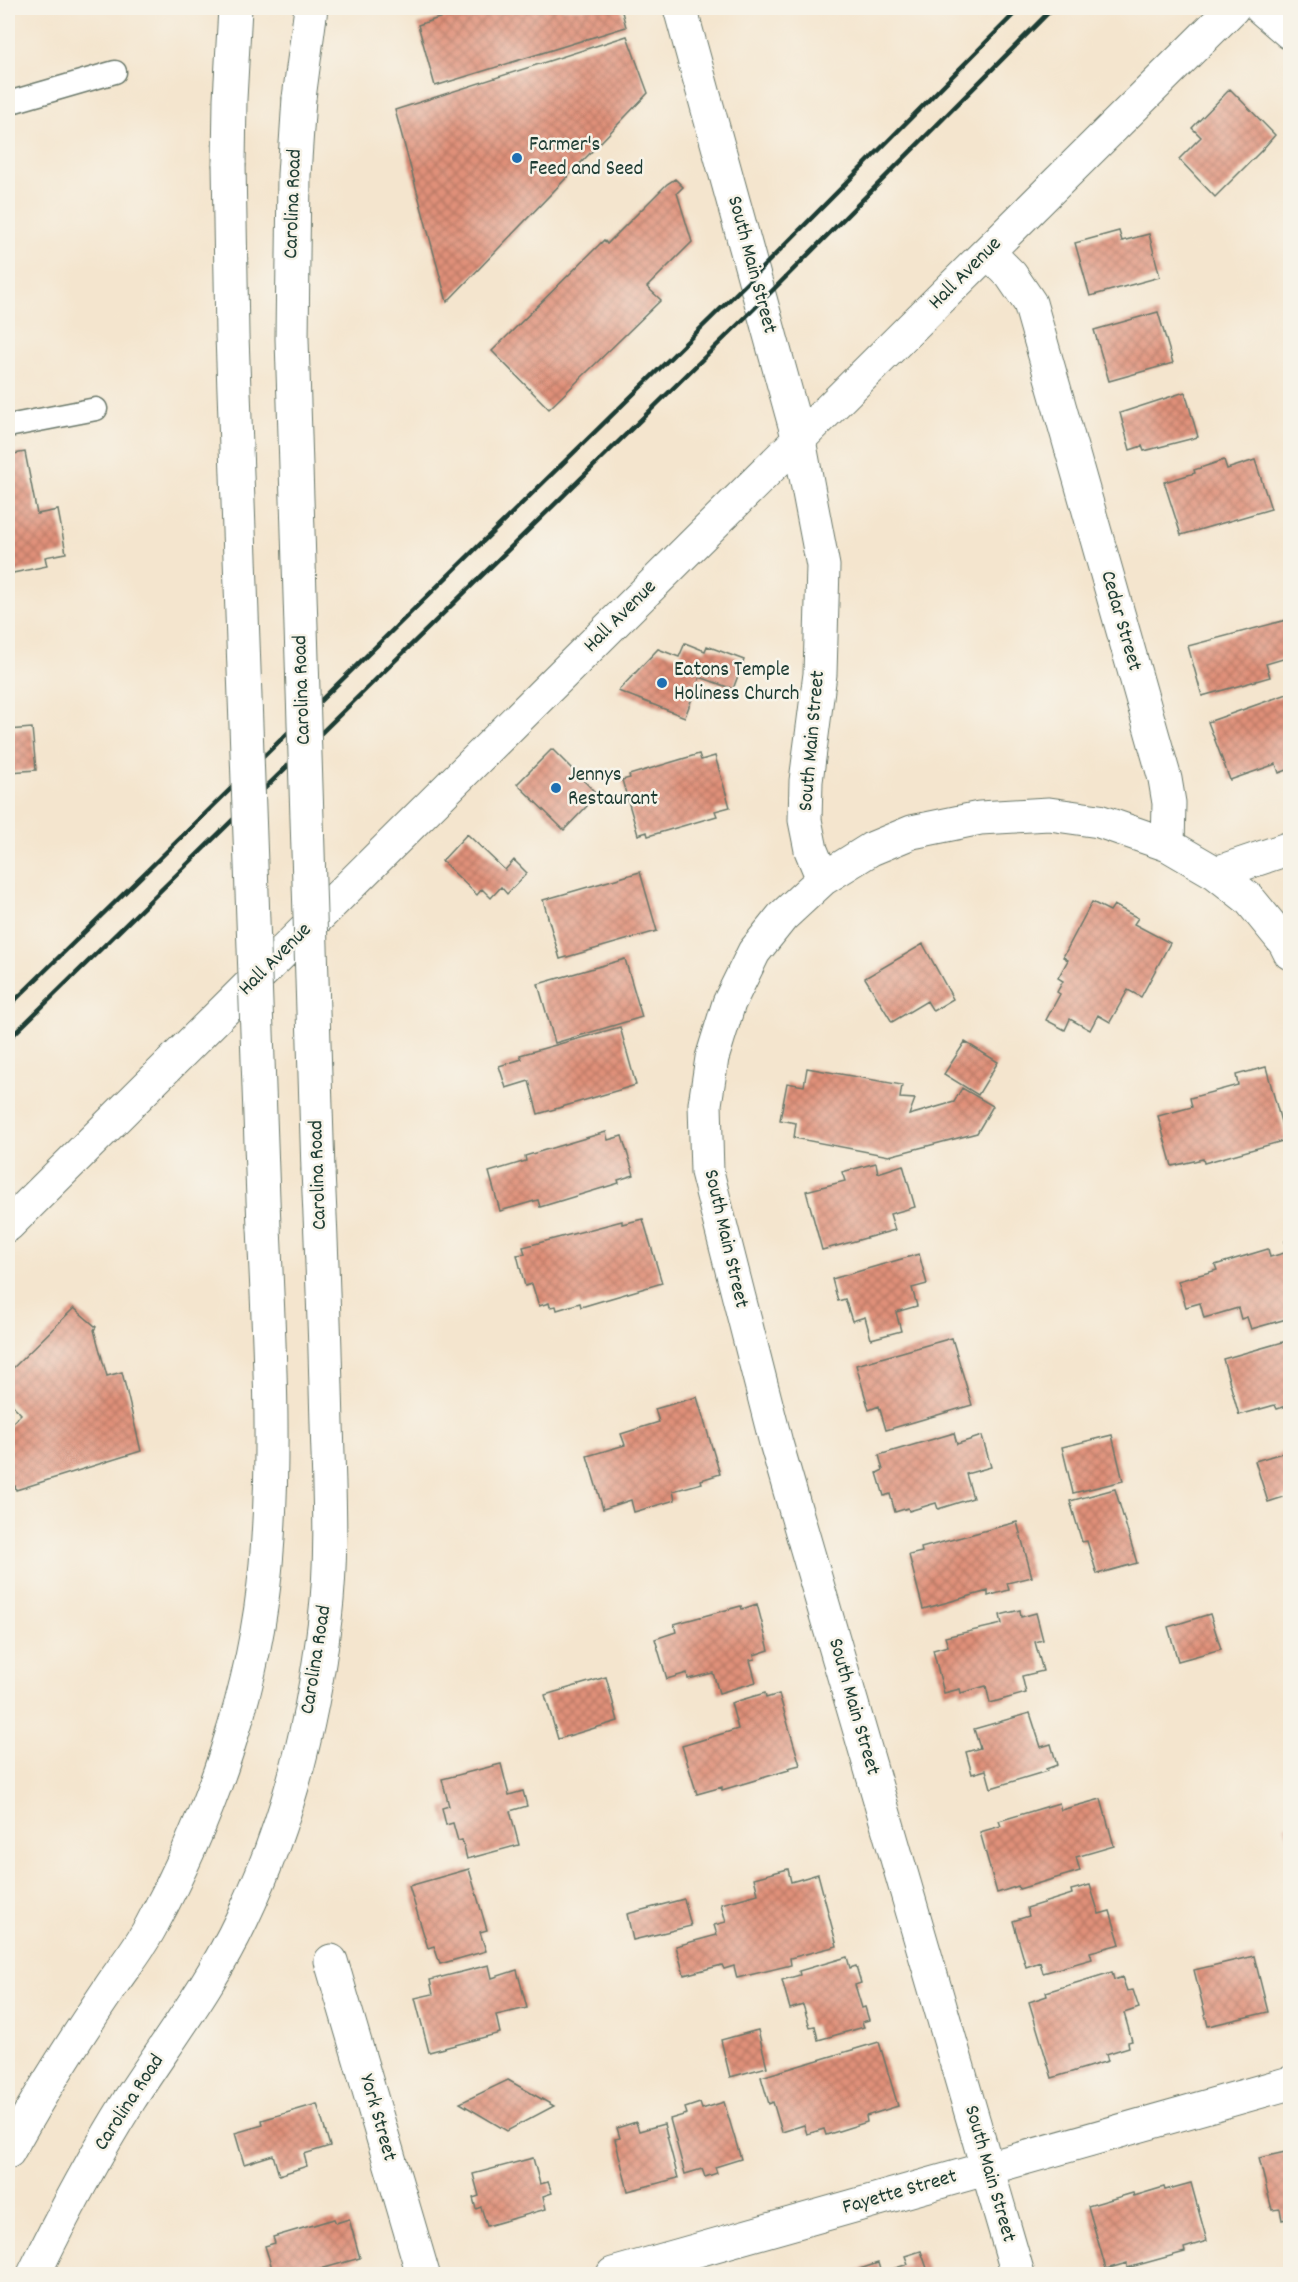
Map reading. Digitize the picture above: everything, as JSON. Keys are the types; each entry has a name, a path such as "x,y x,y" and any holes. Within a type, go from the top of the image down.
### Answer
{"street":[{"path":"8,2152 71,2047 150,1929 193,1840 218,1778 239,1709 256,1638 266,1564 271,1416 232,336 230,99 236,8"},
{"name":"Carolina Road","path":"34,2274 93,2160 215,1972 242,1918 282,1821 298,1764 314,1694 326,1618 330,1537 292,339 294,175 299,98 311,8"},
{"name":"South Main Street","path":"680,8 799,440 823,566 820,674 806,781 805,820 811,850 823,879 782,916 754,952 729,1003 712,1058 705,1104 707,1172 776,1443 1018,2274"},
{"name":"Hall Avenue","path":"8,1225 1233,8"},
{"path":"1262,8 1290,33"},
{"name":"Cedar Street","path":"988,252 1011,275 1030,303 1165,779 1169,803 1168,845"},
{"path":"823,879 871,849 912,832 980,818 1049,814 1099,821 1168,845 1216,873 1249,899 1285,943 1290,953"},
{"path":"1216,873 1290,848"},
{"name":"York Street","path":"331,1961 423,2274"},
{"name":"Fayette Street","path":"613,2274 1290,2083"}],"lane":[{"path":"8,103 116,72"},
{"path":"8,426 96,409"}],"building":[{"path":"469,8 621,8 626,27 435,86 418,25"},
{"path":"627,36 648,93 447,302 395,110"},
{"path":"1230,89 1275,135 1215,197 1179,159 1201,137 1192,128"},
{"path":"675,179 683,187 677,193 692,242 647,287 661,300 549,409 492,351 604,240 607,244 667,184"},
{"path":"1119,231 1122,241 1149,234 1160,277 1090,296 1075,243"},
{"path":"1158,312 1173,363 1109,381 1094,330"},
{"path":"1185,392 1198,437 1144,451 1142,446 1130,450 1120,413"},
{"path":"25,452 37,514 58,510 66,553 45,557 47,566 8,574 8,455"},
{"path":"1224,460 1227,469 1255,460 1271,509 1181,535 1164,482 1195,473 1194,470"},
{"path":"1290,619 1290,657 1266,664 1270,677 1202,696 1188,646"},
{"name":"Eatons Temple Holiness Church","path":"685,643 705,651 707,646 744,660 733,689 700,677 685,717 618,691 658,649 679,657"},
{"path":"1290,693 1290,769 1279,773 1276,764 1230,780 1208,722"},
{"path":"32,728 36,770 10,772 8,730"},
{"name":"Jennys Restaurant","path":"552,749 595,792 584,803 587,806 564,830 517,784"},
{"path":"699,754 701,760 715,756 730,807 715,811 717,816 648,836 647,832 638,835 622,780 630,778 629,775"},
{"path":"467,834 505,870 514,860 527,873 507,894 501,887 491,898 482,889 477,895 442,861"},
{"path":"640,872 657,931 560,959 543,900"},
{"path":"1092,902 1110,911 1114,905 1138,918 1134,924 1170,943 1141,997 1128,990 1110,1022 1098,1015 1090,1030 1070,1019 1065,1030 1046,1020 1060,994 1057,992 1063,981 1058,978 1068,960 1063,957"},
{"path":"923,944 953,999 933,1011 927,1001 892,1022 865,978"},
{"path":"625,959 642,1017 555,1043 538,984"},
{"path":"620,1027 636,1085 538,1114 529,1081 506,1088 499,1066 522,1059 520,1055"},
{"path":"965,1042 998,1062 978,1095 944,1074"},
{"path":"1266,1067 1286,1140 1204,1163 1203,1159 1172,1166 1158,1116 1192,1107 1190,1098 1238,1085 1236,1075"},
{"path":"807,1068 902,1085 900,1098 915,1099 909,1115 954,1102 962,1088 993,1106 977,1133 889,1156 794,1138 796,1123 780,1120 787,1083 804,1086"},
{"path":"606,1132 608,1140 622,1136 634,1175 618,1180 619,1183 540,1207 538,1200 500,1211 489,1172 526,1161 525,1156"},
{"path":"876,1163 878,1173 903,1165 915,1207 890,1214 895,1230 822,1250 806,1191 845,1181 842,1172"},
{"path":"643,1219 662,1283 581,1307 580,1303 557,1310 556,1306 550,1307 549,1303 539,1306 532,1284 525,1286 517,1255 525,1254 523,1247 622,1221 622,1224"},
{"path":"1290,1240 1290,1307 1287,1308 1290,1318 1251,1329 1247,1317 1241,1319 1238,1308 1204,1318 1200,1303 1186,1307 1178,1281 1217,1270 1215,1265 1268,1249 1270,1257 1288,1252 1285,1241"},
{"path":"919,1254 927,1284 912,1288 917,1306 896,1312 901,1331 871,1339 865,1317 852,1321 845,1299 838,1301 832,1279"},
{"path":"74,1308 96,1327 94,1330 107,1376 122,1372 141,1451 16,1490 15,1486 8,1489 8,1427 21,1414 8,1400 8,1373"},
{"path":"952,1338 972,1405 886,1430 879,1406 869,1410 856,1365"},
{"path":"1290,1340 1290,1405 1277,1409 1275,1405 1239,1415 1223,1359"},
{"path":"697,1397 720,1474 701,1480 702,1483 673,1491 675,1500 634,1512 631,1500 603,1509 587,1456 625,1445 621,1434 659,1422 655,1409"},
{"path":"954,1433 957,1444 982,1436 991,1467 966,1474 973,1498 938,1509 936,1503 909,1511 908,1508 895,1512 890,1494 884,1496 877,1473 883,1470 879,1455"},
{"path":"1112,1435 1123,1481 1073,1493 1062,1447"},
{"path":"1290,1440 1290,1495 1268,1502 1255,1461 1289,1451 1287,1441"},
{"path":"1115,1489 1137,1563 1097,1574 1087,1541 1082,1542 1070,1501"},
{"path":"1017,1522 1032,1577 1007,1583 1009,1590 988,1596 988,1591 923,1609 909,1555 922,1552 921,1548"},
{"path":"757,1604 769,1650 754,1655 755,1659 750,1660 756,1682 719,1693 713,1673 688,1679 687,1673 667,1679 655,1639 676,1632 674,1624 741,1606 742,1609"},
{"path":"1020,1610 1021,1617 1036,1613 1043,1640 1035,1642 1043,1671 1022,1676 1026,1693 990,1703 986,1686 961,1693 960,1689 944,1693 933,1650 948,1646 945,1637 1002,1624 1000,1615"},
{"path":"1210,1614 1221,1649 1178,1661 1168,1627"},
{"path":"606,1677 618,1721 558,1739 545,1695"},
{"path":"765,1693 766,1698 779,1694 800,1765 722,1790 722,1787 697,1794 682,1746 738,1729 731,1703"},
{"path":"1030,1713 1041,1747 1051,1744 1057,1765 1046,1769 1047,1771 991,1788 986,1770 972,1774 966,1752 980,1748 974,1729"},
{"path":"501,1764 509,1795 523,1791 527,1806 510,1811 519,1845 467,1859 462,1840 458,1841 453,1823 446,1825 442,1808 449,1806 442,1779"},
{"path":"1101,1799 1114,1846 1076,1857 1080,1871 997,1893 980,1832 1001,1826 999,1821 1059,1803 1061,1810"},
{"path":"1290,1824 1290,1843 1284,1826"},
{"path":"469,1869 487,1930 480,1932 486,1951 440,1964 434,1946 428,1948 409,1886"},
{"path":"788,1869 791,1882 818,1874 837,1946 790,1958 791,1965 737,1978 734,1966 724,1969 722,1965 684,1975 676,1946 717,1935 714,1925 726,1922 721,1904 758,1894 754,1878"},
{"path":"1090,1885 1099,1914 1110,1911 1120,1944 1090,1952 1092,1959 1043,1973 1040,1962 1026,1967 1013,1921 1029,1916 1027,1908 1072,1894 1071,1890"},
{"path":"684,1899 691,1926 633,1940 627,1914"},
{"path":"1254,1956 1268,2012 1208,2026 1194,1970"},
{"path":"847,1957 850,1968 856,1966 861,1983 855,1985 862,2008 865,2007 869,2020 862,2022 864,2027 818,2040 815,2026 810,2027 803,2005 790,2009 782,1980 800,1975 799,1971"},
{"path":"489,1965 492,1978 517,1970 527,2008 496,2015 500,2033 429,2052 415,1998 433,1994 430,1980"},
{"path":"1112,1972 1114,1980 1122,1977 1127,1991 1133,1990 1139,2008 1124,2013 1132,2041 1128,2042 1129,2047 1106,2054 1108,2061 1052,2078 1029,2002 1047,1996 1046,1992"},
{"path":"758,2030 767,2067 730,2077 721,2040"},
{"path":"879,2042 898,2106 866,2116 867,2122 826,2135 824,2129 807,2134 804,2125 782,2132 773,2102 769,2104 761,2077"},
{"path":"508,2080 554,2106 507,2131 460,2103"},
{"path":"724,2102 741,2159 715,2167 717,2173 705,2177 702,2169 685,2174 670,2119 687,2114 685,2108 700,2103 702,2109"},
{"path":"317,2104 330,2146 304,2154 307,2166 279,2175 273,2155 244,2164 235,2133 263,2125 262,2120"},
{"path":"636,2122 639,2131 664,2124 678,2178 628,2191 615,2139 620,2138 617,2128"},
{"path":"1290,2151 1290,2218 1282,2220 1280,2209 1272,2210 1259,2158"},
{"path":"533,2158 540,2184 548,2182 552,2193 543,2196 546,2209 487,2226 481,2207 476,2209 473,2198 479,2196 473,2174"},
{"path":"1191,2183 1207,2241 1184,2248 1185,2252 1127,2268 1127,2263 1106,2269 1088,2206 1133,2193 1134,2196 1164,2187 1165,2190"},
{"path":"334,2219 336,2223 349,2219 360,2258 303,2274 290,2274 288,2267 273,2271 265,2246 275,2243 273,2237"},
{"path":"921,2251 929,2274 845,2274 878,2263 881,2273 908,2264 905,2256"}],"railway":[{"path":"8,1007 754,276 1020,8"},
{"path":"8,1040 761,302 1053,8"}],"place":[{"name":"Farmer's Feed and Seed","path":"517,158"},
{"name":"Eatons Temple Holiness Church","path":"662,683"},
{"name":"Jennys Restaurant","path":"556,788"}]}
